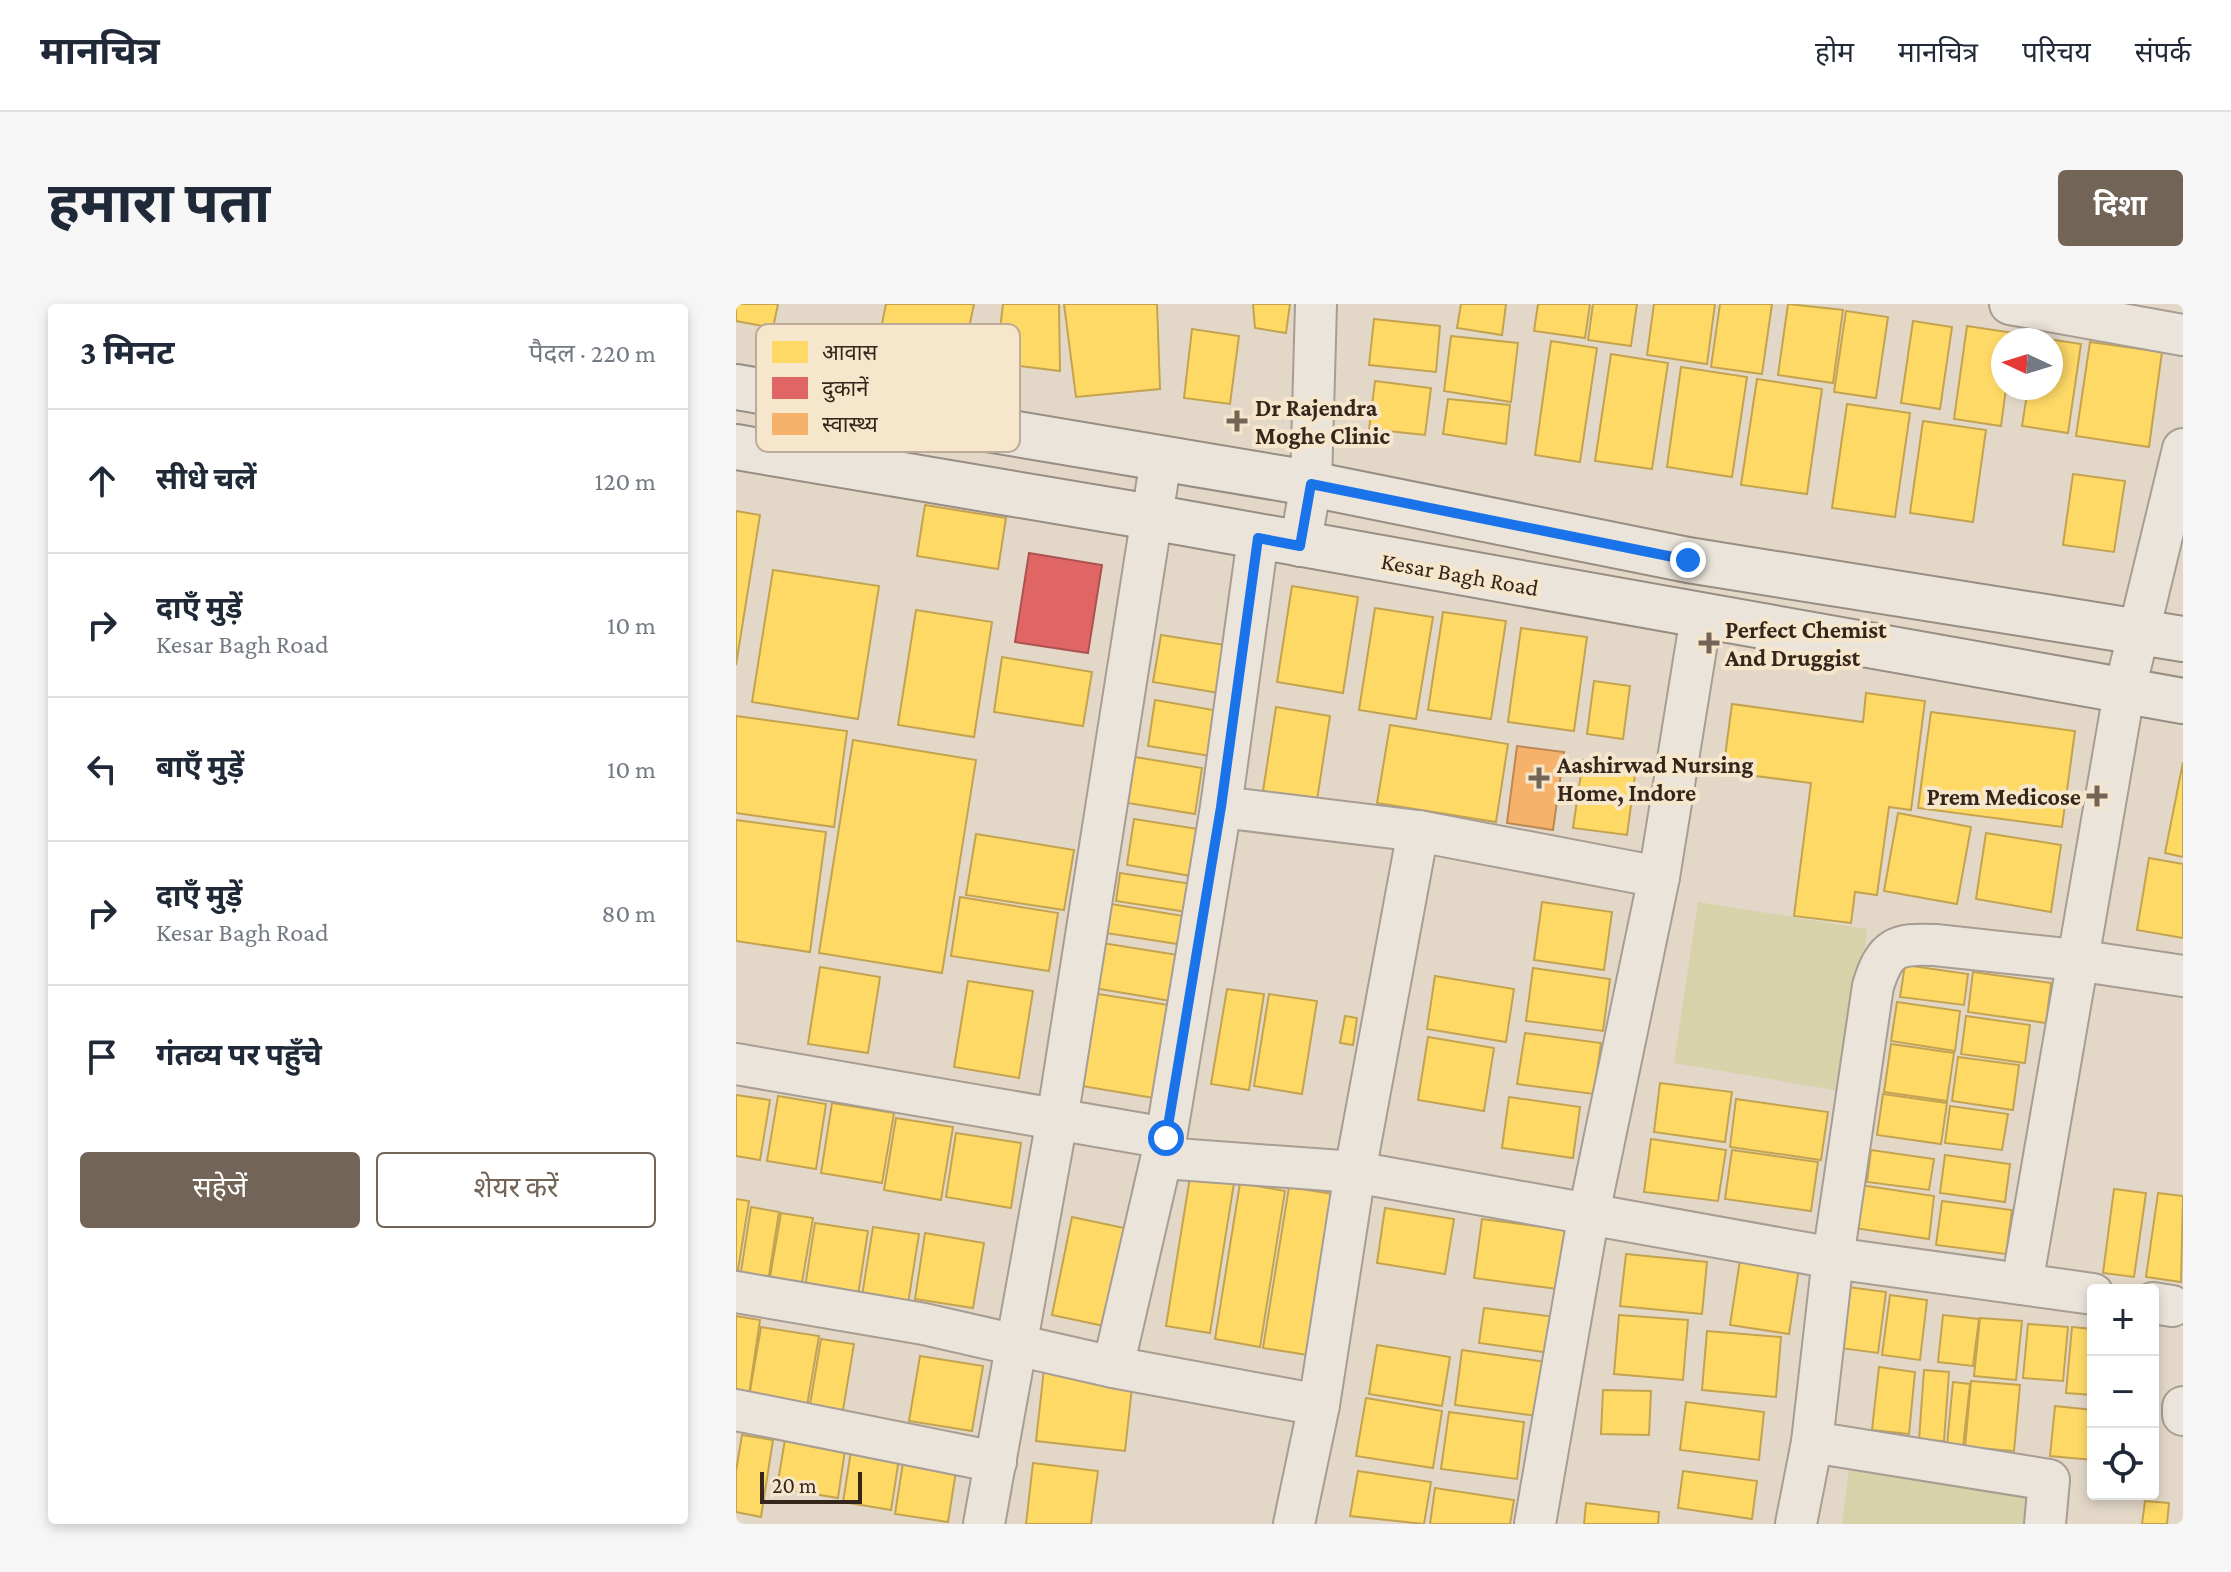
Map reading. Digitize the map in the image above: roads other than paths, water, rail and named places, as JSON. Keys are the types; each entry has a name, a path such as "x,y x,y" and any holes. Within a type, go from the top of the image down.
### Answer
{"main road":[{"path":"736,387 756,390"},
{"path":"1020,435 1311,484 1688,560 2183,639"},
{"name":"Kesar Bagh Road","path":"736,447 756,450"},
{"name":"Kesar Bagh Road","path":"766,452 1151,517 2124,693 2183,701"}],"street":[{"path":"1300,546 1311,484 1316,304"},
{"path":"2010,304 2183,335"},
{"path":"2022,1284 2124,693 2183,449"},
{"path":"984,1524 1057,1120 1161,459"},
{"path":"1113,1367 1165,1148 1221,807 1258,538"},
{"path":"1535,1524 1589,1213 1659,877 1701,617"},
{"path":"1221,807 1418,831 1659,877"},
{"path":"1294,1524 1319,1405 1355,1172 1418,831"},
{"path":"1796,1524 1812,1442 1833,1258 1873,986 1880,962 1893,949 1913,944 2076,960 2183,976"},
{"path":"736,1064 1057,1120 1165,1148 1355,1172 1833,1258 2087,1293"},
{"path":"736,1292 909,1321 1113,1367 1319,1405"},
{"path":"2183,1407 2183,1415"},
{"path":"736,1410 996,1462"},
{"path":"1812,1442 2049,1480 2045,1524"}],"place":[{"name":"Dr Rajendra Moghe Clinic","path":"1237,421"},
{"name":"Perfect Chemist And Druggist","path":"1709,643"},
{"name":"Aashirwad Nursing Home, Indore","path":"1539,778"},
{"name":"Prem Medicose","path":"2097,796"}]}
